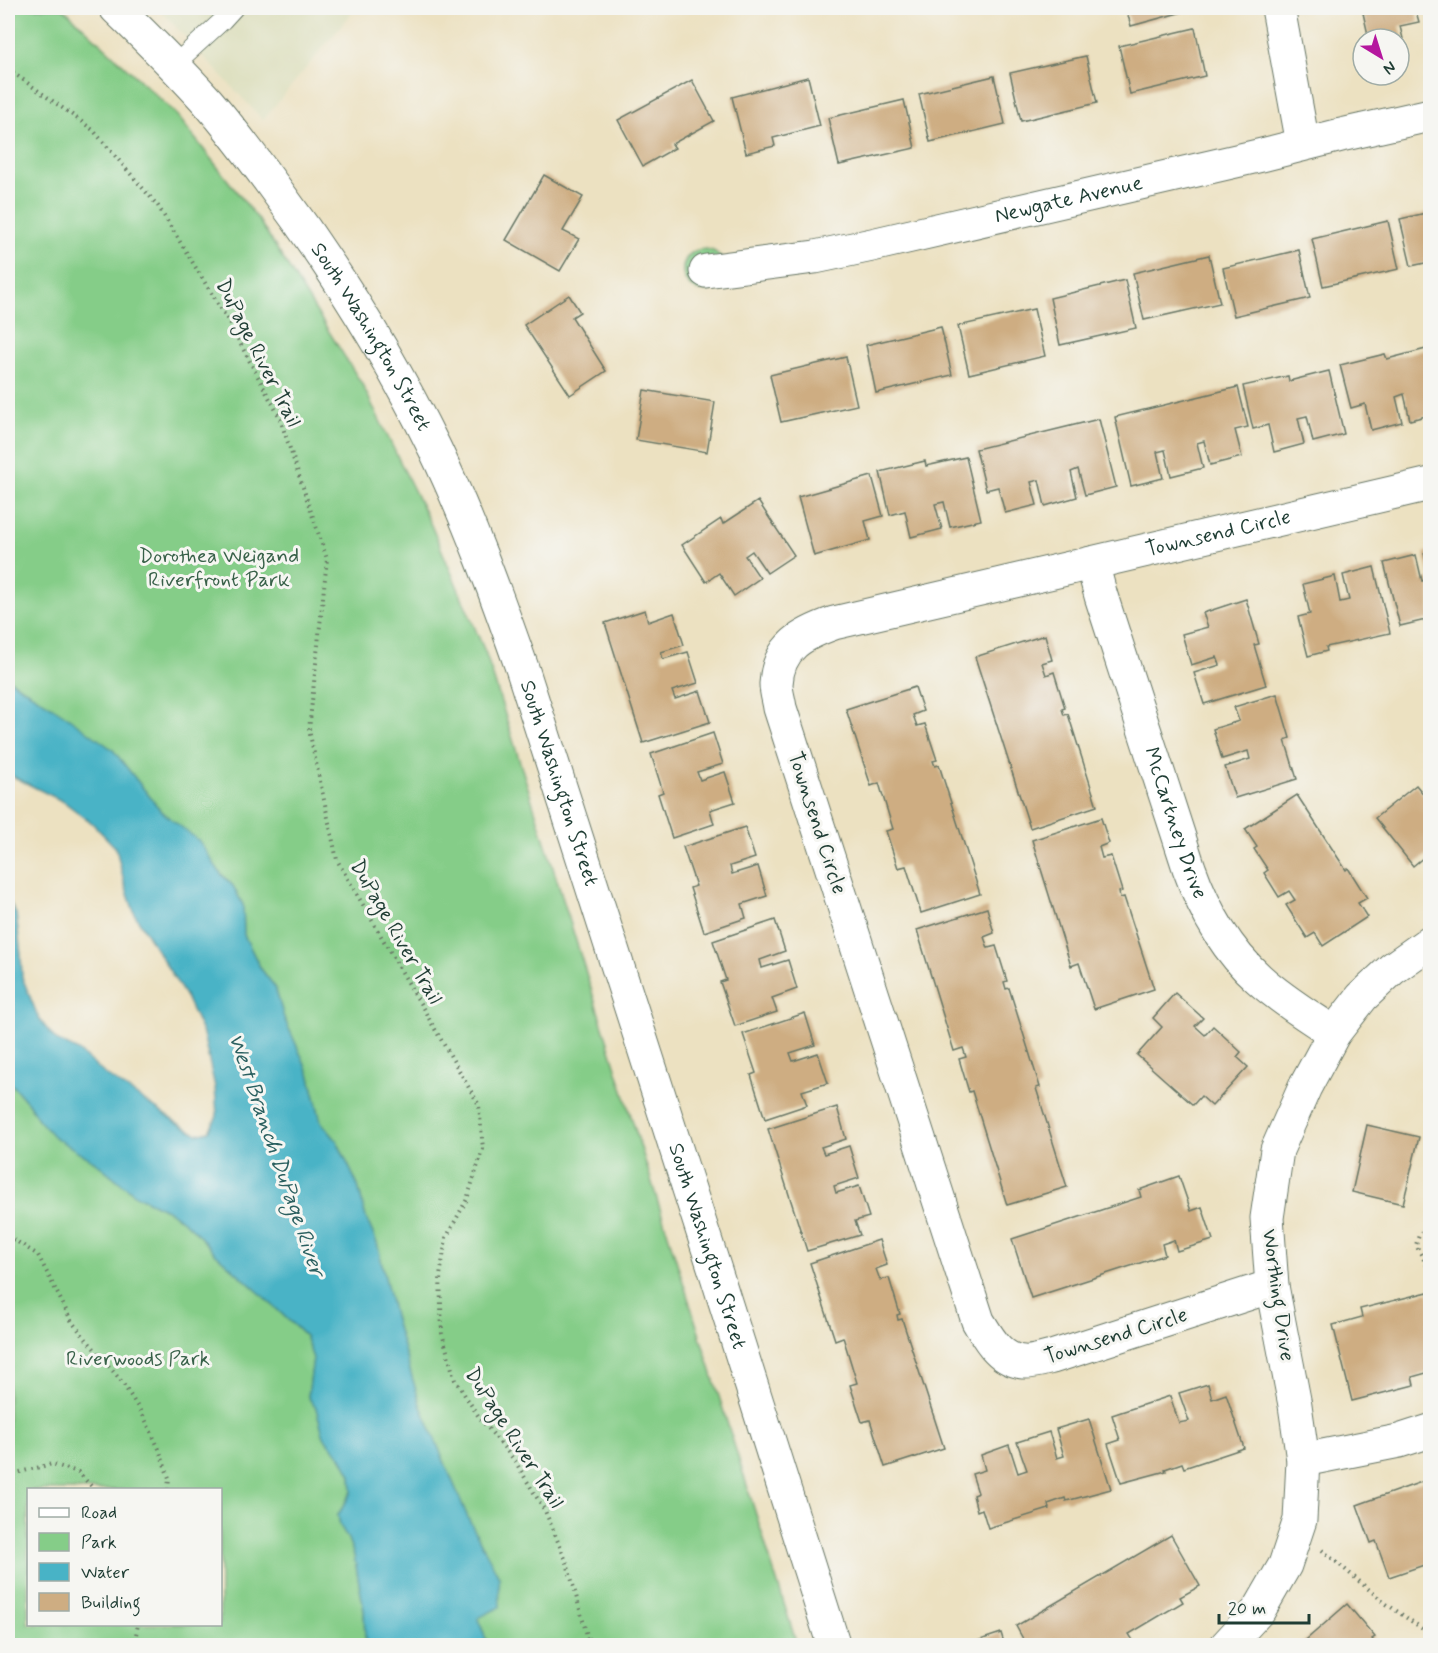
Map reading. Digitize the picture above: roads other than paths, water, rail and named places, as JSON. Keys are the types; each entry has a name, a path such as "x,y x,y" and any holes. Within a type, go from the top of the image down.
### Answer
{"street":[{"name":"South Washington Street","path":"116,8 174,65 226,124 302,224 352,300 434,448 486,568 518,657 834,1646"},
{"path":"1278,8 1303,144"},
{"name":"Newgate Avenue","path":"706,271 815,257 849,250 1431,116"},
{"name":"Townsend Circle","path":"1272,1286 1052,1357 1024,1362 1005,1356 991,1343 978,1321 780,708 776,684 780,666 787,650 794,642 809,632 834,623 1431,484"},
{"name":"McCartney Drive","path":"1092,563 1200,898 1228,946 1253,973 1334,1033"},
{"name":"Worthing Drive","path":"1226,1646 1259,1610 1285,1565 1299,1520 1303,1460 1272,1286 1267,1218 1277,1150 1305,1087 1334,1033 1362,997 1392,969 1431,942"},
{"path":"1303,1460 1399,1441 1431,1431"}],"lane":[{"path":"174,65 234,8"}],"water":[{"name":"West Branch DuPage River","path":"8,679 62,713 113,750 161,811 199,841 221,874 233,886 243,905 244,935 261,969 275,987 284,1018 309,1073 321,1122 337,1141 358,1186 366,1218 377,1243 395,1320 420,1404 468,1518 499,1577 500,1607 478,1618 488,1645 367,1645 364,1610 354,1555 340,1525 338,1515 352,1492 351,1475 342,1458 324,1437 316,1408 308,1397 313,1358 305,1336 215,1253 193,1229 171,1212 137,1196 94,1161 54,1137 8,1080 8,899 16,914 22,977 39,1019 56,1040 78,1051 106,1075 197,1134 209,1131 217,1116 215,1087 203,1034 186,997 135,915 116,848 92,823 64,802 8,774"}],"park label":[{"name":"Dorothea Weigand Riverfront Park","path":"219,568"},
{"name":"Riverwoods Park","path":"138,1359"}]}
